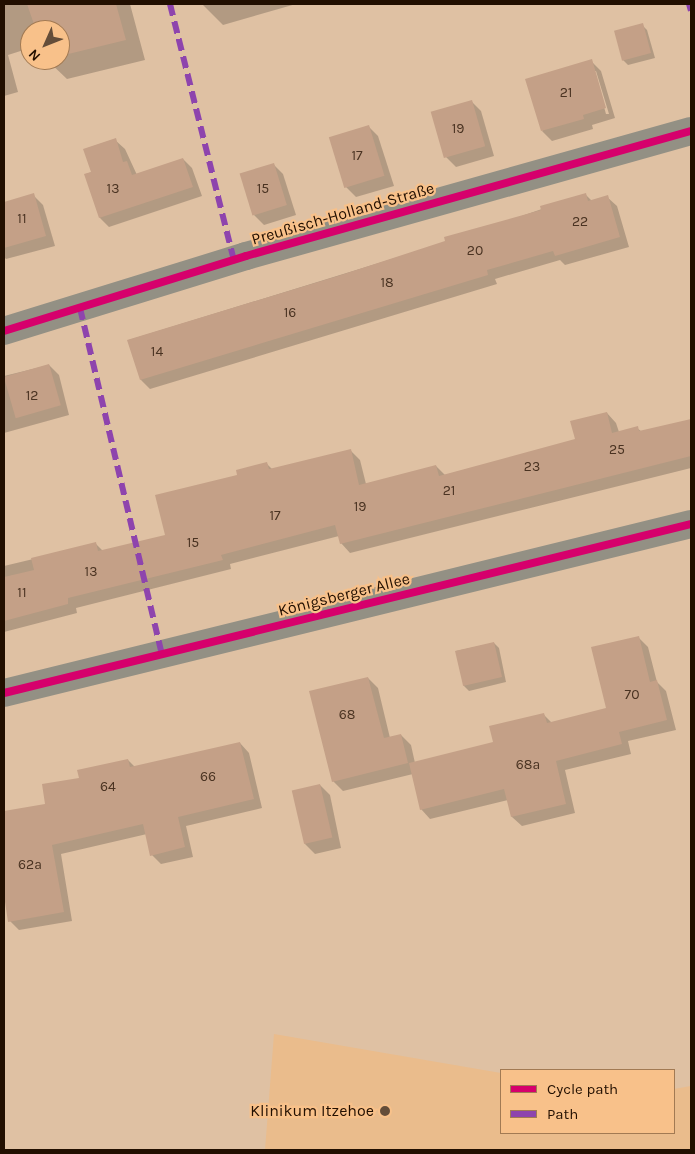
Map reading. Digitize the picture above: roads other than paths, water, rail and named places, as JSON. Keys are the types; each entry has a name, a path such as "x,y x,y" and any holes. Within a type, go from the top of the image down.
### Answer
{"street":[{"name":"Preußisch-Holland-Straße","path":"4,331 246,256 691,131"},
{"name":"Königsberger Allee","path":"4,693 691,524"}],"place":[{"name":"Klinikum Itzehoe","path":"385,1111"}]}
